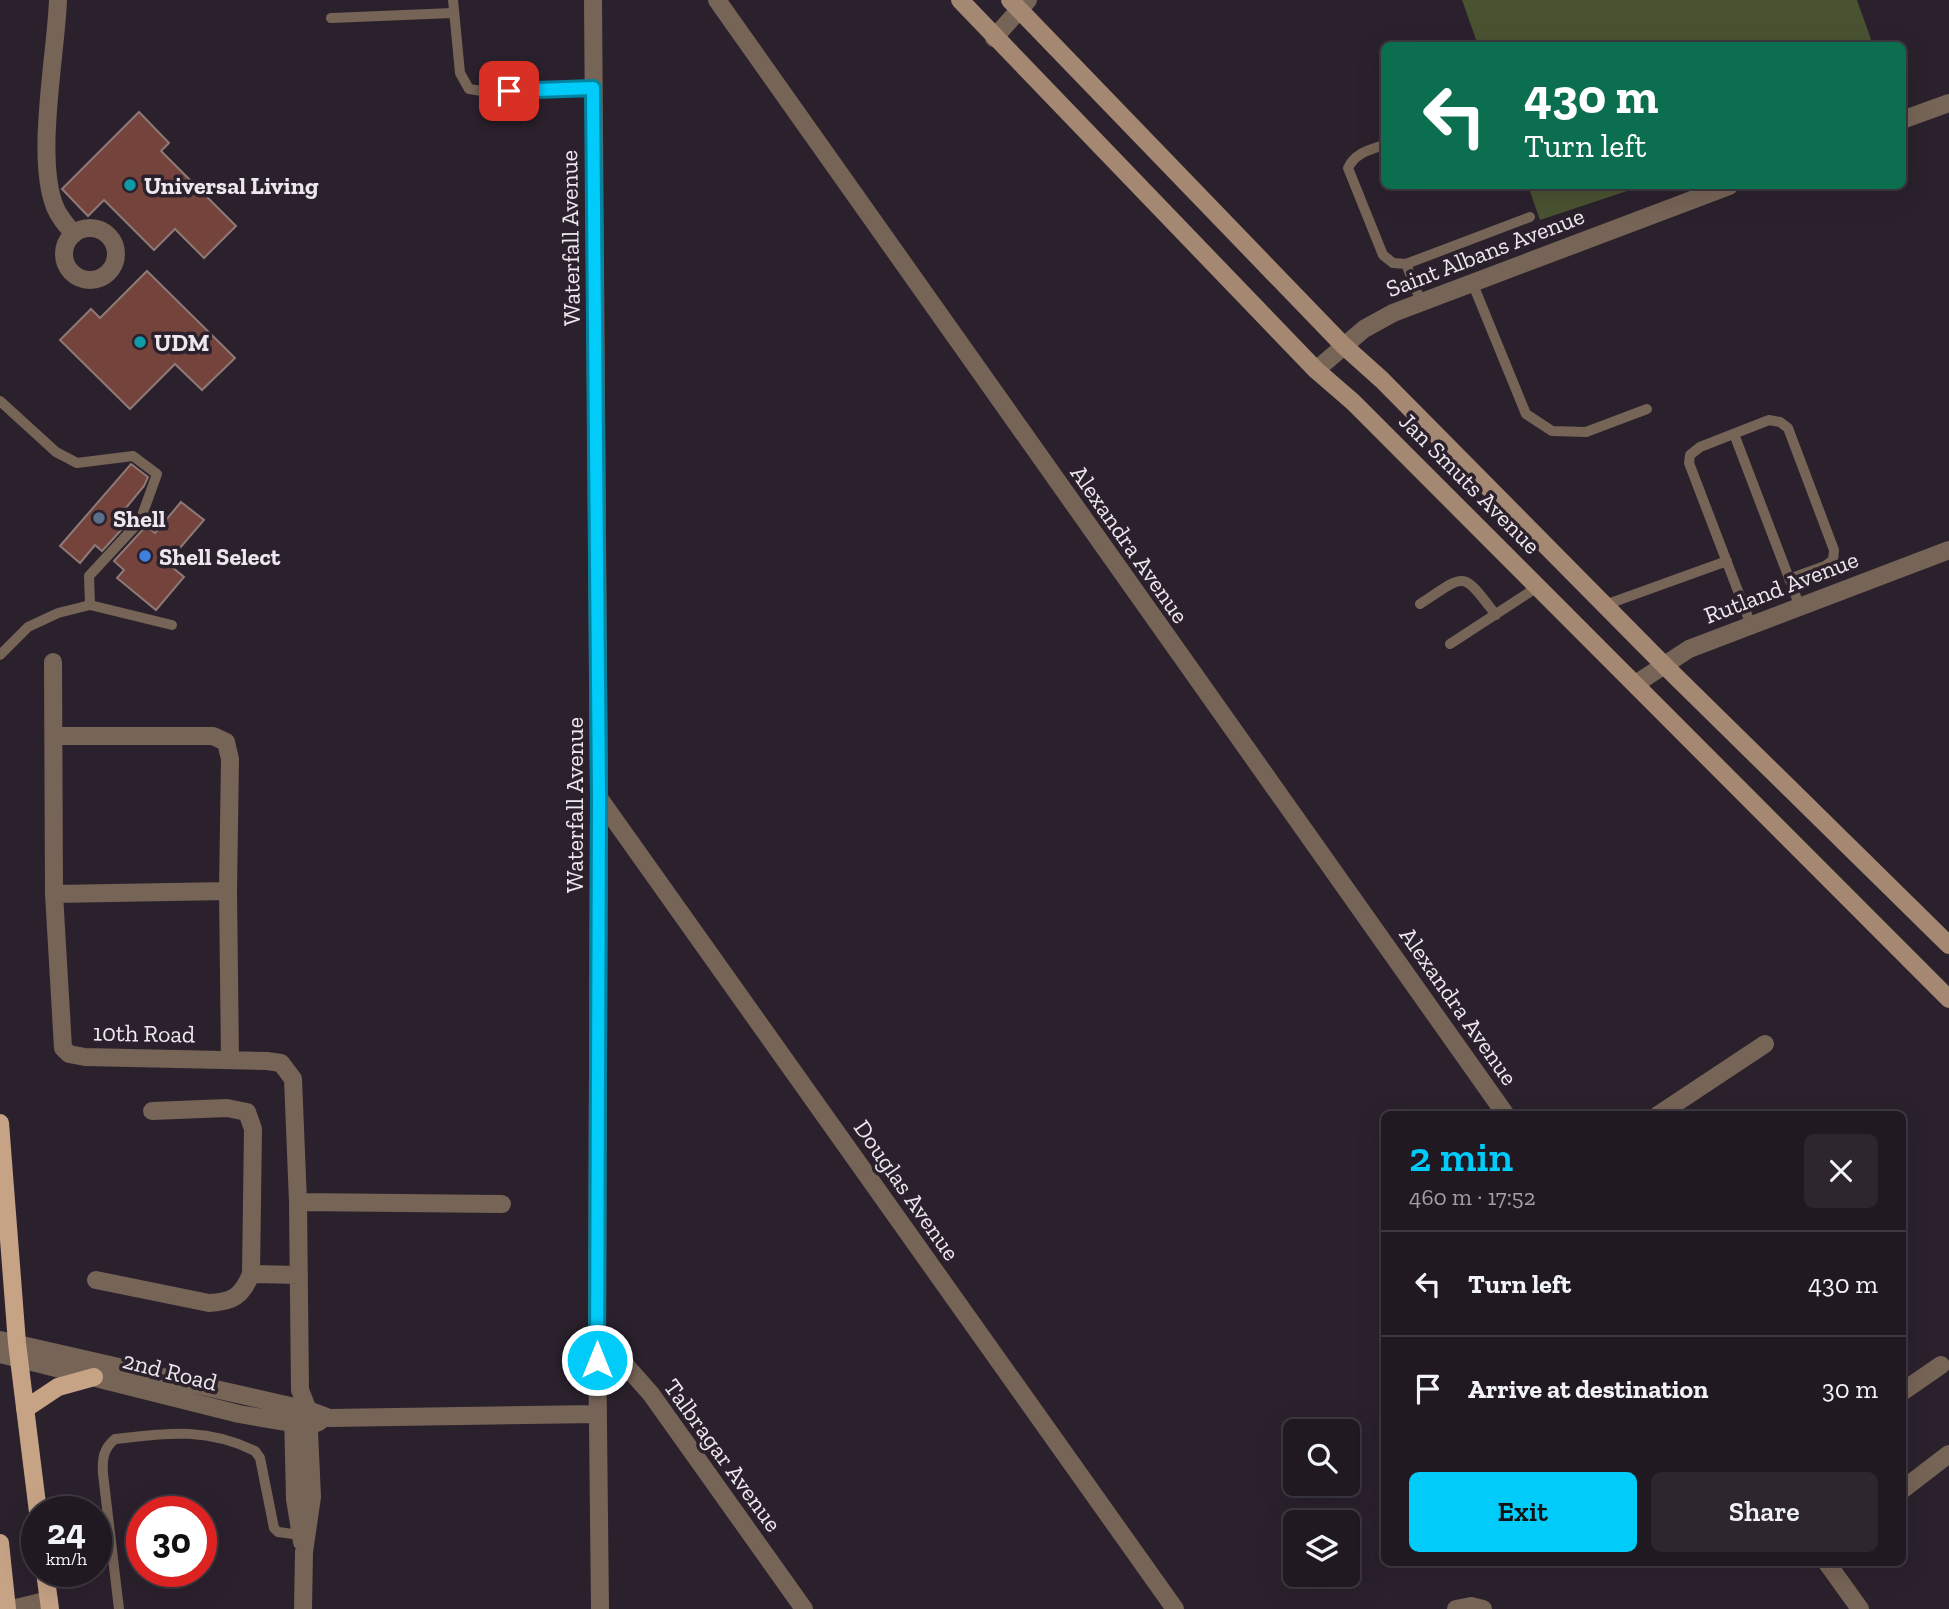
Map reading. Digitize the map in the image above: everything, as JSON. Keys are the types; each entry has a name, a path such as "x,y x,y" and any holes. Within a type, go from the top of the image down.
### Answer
{"main road":[{"name":"Jan Smuts Avenue","path":"960,0 1316,370 1353,402 1637,683 1949,999"},
{"name":"Jan Smuts Avenue","path":"1019,3 1343,345 1382,380 1663,664 1949,945"},
{"path":"0,1123 12,1347 25,1409 36,1496"},
{"path":"25,1409 58,1387 94,1377"},
{"path":"0,1543 7,1609"}],"street":[{"path":"58,0 49,109 48,172 55,209 74,234"},
{"name":"Waterfall Avenue","path":"593,0 599,799 597,1334 600,1609"},
{"name":"Alexandra Avenue","path":"717,0 1503,1111"},
{"path":"994,38 1019,3"},
{"path":"1906,119 1949,103"},
{"name":"Saint Albans Avenue","path":"1316,370 1343,345 1377,321 1472,282 1721,189"},
{"name":"Rutland Avenue","path":"1637,683 1689,649 1949,550"},
{"name":"10th Road","path":"53,662 54,894 61,1041 69,1054 85,1057 230,1059 281,1063 293,1079 301,1417"},
{"path":"54,736 213,736 226,742 230,759 230,1059"},
{"name":"Douglas Avenue","path":"599,799 1175,1609"},
{"path":"54,894 228,891"},
{"path":"1664,1111 1765,1044"},
{"path":"96,1280 209,1303 226,1302 236,1298 251,1274 253,1129 247,1112 227,1108 152,1111"},
{"path":"298,1202 502,1203"},
{"path":"251,1274 299,1275"},
{"name":"Talbragar Avenue","path":"597,1334 651,1394 804,1609"},
{"name":"2nd Road","path":"12,1347 94,1377 239,1414 328,1418 598,1414"},
{"name":"2nd Road","path":"0,1354 12,1347 301,1417"},
{"path":"1906,1389 1941,1365"},
{"path":"301,1417 311,1514 302,1544 303,1609"},
{"path":"1906,1487 1949,1454"},
{"path":"1829,1566 1860,1609"},
{"path":"12,1609 49,1604"},
{"path":"1456,1609 1471,1606 1483,1609"}],"lane":[{"path":"453,0 460,74 469,89 495,93 523,89 593,88"},
{"path":"331,18 453,13"},
{"path":"1381,146 1360,153 1351,160 1348,168 1383,255 1393,263 1406,264 1530,217"},
{"path":"1406,264 1420,302"},
{"path":"1472,282 1526,414 1552,431 1586,432 1647,409"},
{"path":"0,401 56,452 76,463 133,456 157,474 140,521 89,576 90,605"},
{"path":"1752,625 1689,463 1690,454 1700,447 1769,420 1780,422 1788,428 1834,550 1833,560 1825,566 1790,579"},
{"path":"1734,434 1800,607"},
{"path":"1605,605 1727,561"},
{"path":"1420,604 1455,581 1464,580 1472,583 1496,615"},
{"path":"1450,644 1539,586"},
{"path":"0,655 28,627 58,613 90,605 172,625"},
{"path":"119,1609 102,1458 107,1446 115,1439 188,1432 214,1437 255,1451 260,1458 274,1528 302,1544"}],"green space":[{"path":"1462,0 1857,0 1872,42 1477,42"},
{"path":"1529,189 1633,189 1540,220"}],"building":[{"name":"Universal Living","path":"139,112 169,143 161,151 236,226 204,258 175,229 154,250 104,200 88,216 62,189"},
{"name":"UDM","path":"147,271 235,358 202,390 175,364 130,409 60,340 91,309 100,318"},
{"path":"131,464 148,477 125,509 133,517 102,551 95,545 80,563 60,546"},
{"path":"181,502 204,520 167,563 184,577 156,610 117,578 124,570 114,561 146,526 155,533"}],"place":[{"name":"Universal Living","path":"130,185"},
{"name":"UDM","path":"140,342"},
{"name":"Shell","path":"99,518"},
{"name":"Shell Select","path":"145,556"}],"route":[{"path":"509,91 593,88 599,799 597,1360"}]}
